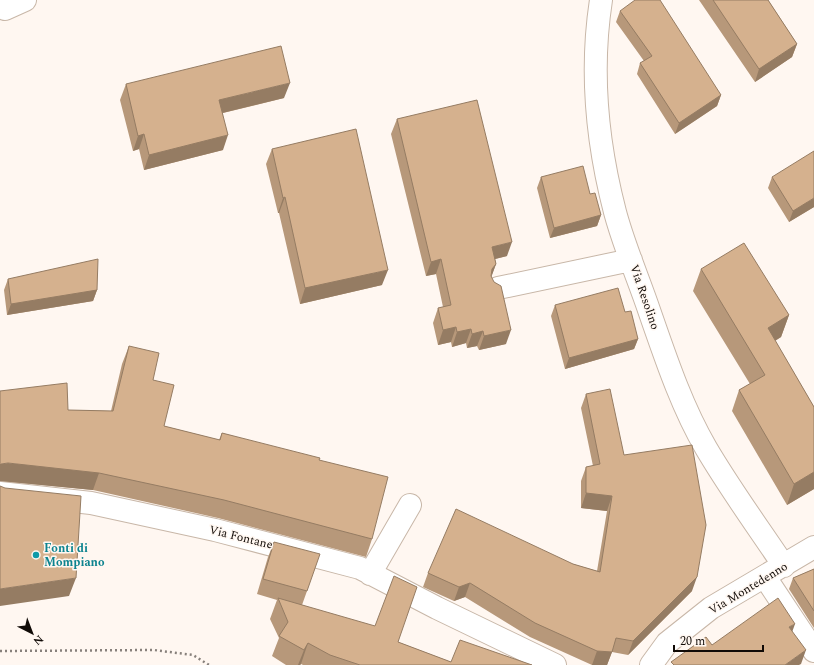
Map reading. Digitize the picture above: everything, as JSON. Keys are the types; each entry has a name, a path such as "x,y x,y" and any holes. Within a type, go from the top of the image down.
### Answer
{"street":[{"path":"0,0 5,9 25,0"},
{"name":"Via Resolino","path":"601,0 595,54 597,107 607,178 615,213 668,364 692,420 710,454 784,566"},
{"path":"498,288 632,260"},
{"name":"Via Fontane","path":"0,493 91,503 215,530 360,568 437,608 555,665"},
{"path":"370,574 410,505"},
{"name":"Via Montedenno","path":"651,665 667,643 711,608 814,548"},
{"path":"765,577 814,651"}],"path":[{"path":"0,650 154,650 193,654 209,665"}],"building":[{"path":"635,0 660,0 721,95 679,123 640,63 652,56 620,11"},
{"path":"713,0 768,0 797,44 759,69"},
{"path":"281,46 290,83 219,100 228,135 149,155 144,134 138,136 126,84"},
{"path":"477,100 512,242 492,247 496,264 492,269 491,276 494,282 501,286 511,330 484,336 483,331 472,334 471,329 457,332 456,327 443,330 438,308 451,305 441,259 431,262 397,119"},
{"path":"356,129 388,270 305,288 285,197 283,198 272,149"},
{"path":"814,151 814,198 793,211 772,177"},
{"path":"583,166 590,194 595,193 601,215 554,228 541,177"},
{"path":"744,243 789,315 768,328 814,407 814,472 794,484 739,390 765,375 701,269"},
{"path":"98,259 97,290 11,304 8,279"},
{"path":"618,288 625,312 631,311 638,339 569,358 555,305"},
{"path":"129,346 159,353 153,380 174,385 164,426 220,440 222,433 320,458 319,460 388,477 372,539 224,500 99,473 8,463 0,465 0,391 67,383 68,410 113,411"},
{"path":"610,389 624,455 692,445 706,525 697,577 633,641 616,638 612,652 597,651 535,623 470,583 459,587 428,573 456,509 573,564 600,572 612,496 586,493 586,467 600,464 586,394"},
{"name":"Fonti di Mompiano","path":"0,486 5,488 81,496 76,578 0,589"},
{"path":"274,542 320,554 307,591 263,579"},
{"path":"814,569 814,611 793,578"},
{"path":"394,576 417,587 398,642 451,662 460,640 532,665 360,665 330,655 308,643 304,650 279,636 288,622 278,598 375,626"},
{"path":"778,598 795,624 789,627 806,650 785,665 674,665 671,662 706,637 712,645"}],"place":[{"name":"Fonti di Mompiano","path":"36,555"}]}
